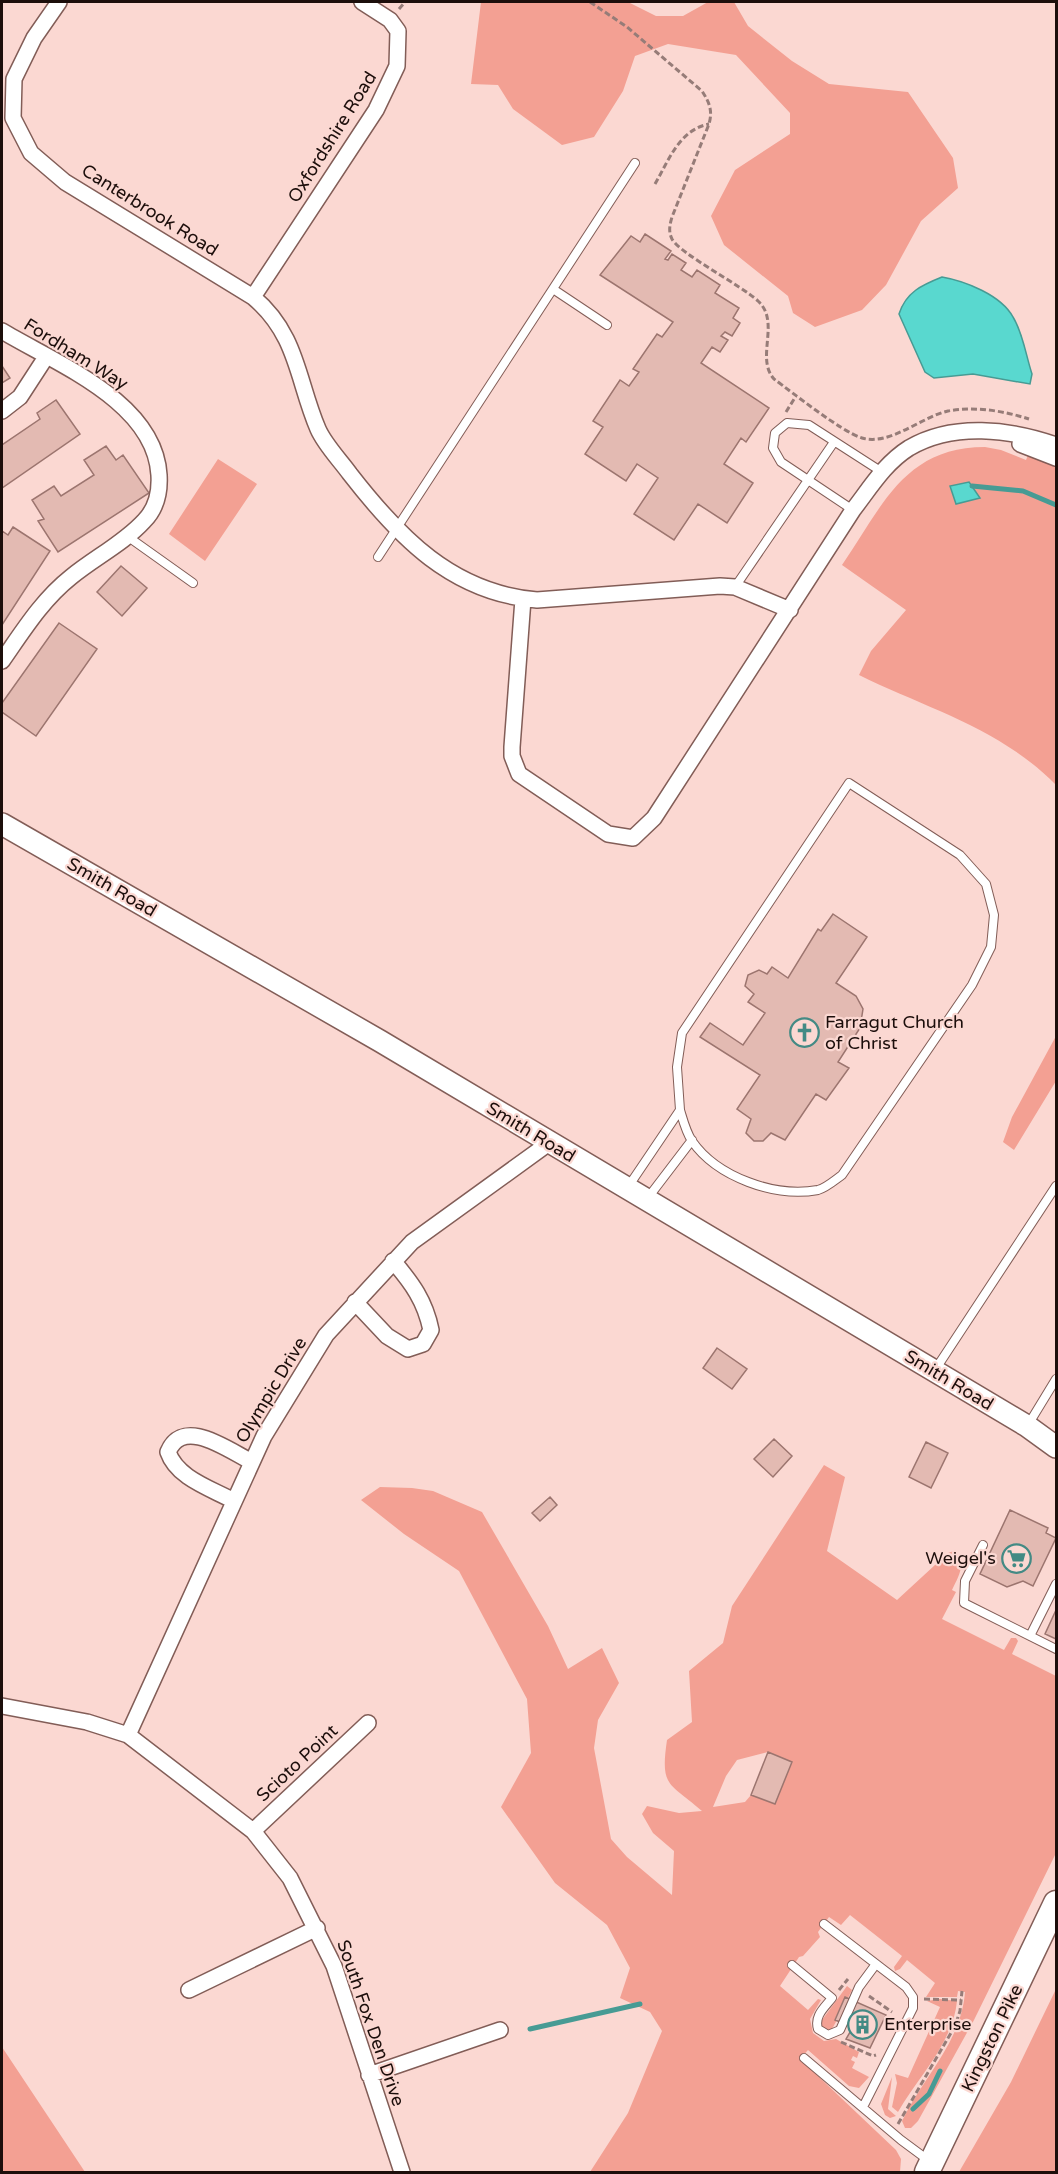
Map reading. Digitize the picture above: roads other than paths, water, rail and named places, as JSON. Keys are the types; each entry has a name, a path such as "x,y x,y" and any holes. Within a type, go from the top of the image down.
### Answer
{"main road":[{"name":"Kingston Pike","path":"930,2168 1056,1903"}],"street":[{"name":"Canterbrook Road","path":"59,2 34,38 14,79 13,118 31,153 65,182 253,297 266,308 290,344 317,428 408,542 460,578 506,597 523,599 735,587"},
{"name":"Oxfordshire Road","path":"253,297 376,110 397,66 398,31 390,20 362,2"},
{"name":"Fordham Way","path":"2,331 106,392 135,417 158,457 160,488 155,504 144,521 69,578 44,602 2,661"},
{"path":"2,411 20,397 46,357"},
{"path":"523,599 512,747 515,767 519,774 608,834 633,838 654,818 854,510 882,472 909,448 950,431 993,431 1056,445"},
{"path":"993,431 1056,458"},
{"path":"735,587 790,610"},
{"name":"Smith Road","path":"2,824 380,1041 1027,1426 1056,1447"},
{"name":"Olympic Drive","path":"128,1735 264,1436 326,1335 393,1261 421,1235 549,1143"},
{"path":"355,1302 387,1336 408,1349 423,1344 431,1330 426,1309 416,1289 393,1261"},
{"path":"234,1501 182,1473 172,1463 168,1452 171,1443 182,1436 195,1434 252,1462"},
{"name":"South Fox Den Drive","path":"2,1706 87,1722 128,1735 253,1831 290,1878 334,1966 402,2172"},
{"name":"Scioto Point","path":"253,1831 368,1723"},
{"path":"189,1990 317,1928"},
{"path":"369,2075 500,2030"}],"lane":[{"path":"378,557 635,163"},
{"path":"553,289 607,324"},
{"path":"854,510 788,468 776,456 773,440 775,433 788,423 809,425 882,472"},
{"path":"735,587 834,442"},
{"path":"126,535 193,584"},
{"path":"849,783 960,855 986,884 994,915 991,947 972,985 842,1175 819,1190 783,1191 752,1183 725,1171 692,1140 680,1110 676,1067 682,1033 849,783"},
{"path":"627,1189 680,1110"},
{"path":"646,1200 692,1140"},
{"path":"934,1372 1056,1186"},
{"path":"1027,1426 1056,1379"},
{"path":"983,1545 965,1581 964,1603 1056,1649"},
{"path":"1030,1636 1056,1584"},
{"path":"824,1924 906,1987 914,2001 913,2008 862,2107"},
{"path":"792,1965 832,1998 819,2015 817,2022 820,2031 833,2035 840,2030 858,1989 876,1964"},
{"path":"804,2058 930,2168"}],"water":[{"path":"942,277 982,290 1007,309 1022,337 1032,374 1030,384 973,374 934,378 925,372 899,314 910,295 921,286"},
{"path":"969,482 980,498 956,504 950,486"}],"waterway":[{"path":"972,486 1023,491 1056,505"},
{"path":"530,2029 640,2004"},
{"path":"913,2109 929,2094 940,2071"}],"place":[{"name":"Farragut Church of Christ","path":"804,1032"},
{"name":"Weigel's","path":"1017,1558"},
{"name":"Enterprise","path":"863,2024"}]}
